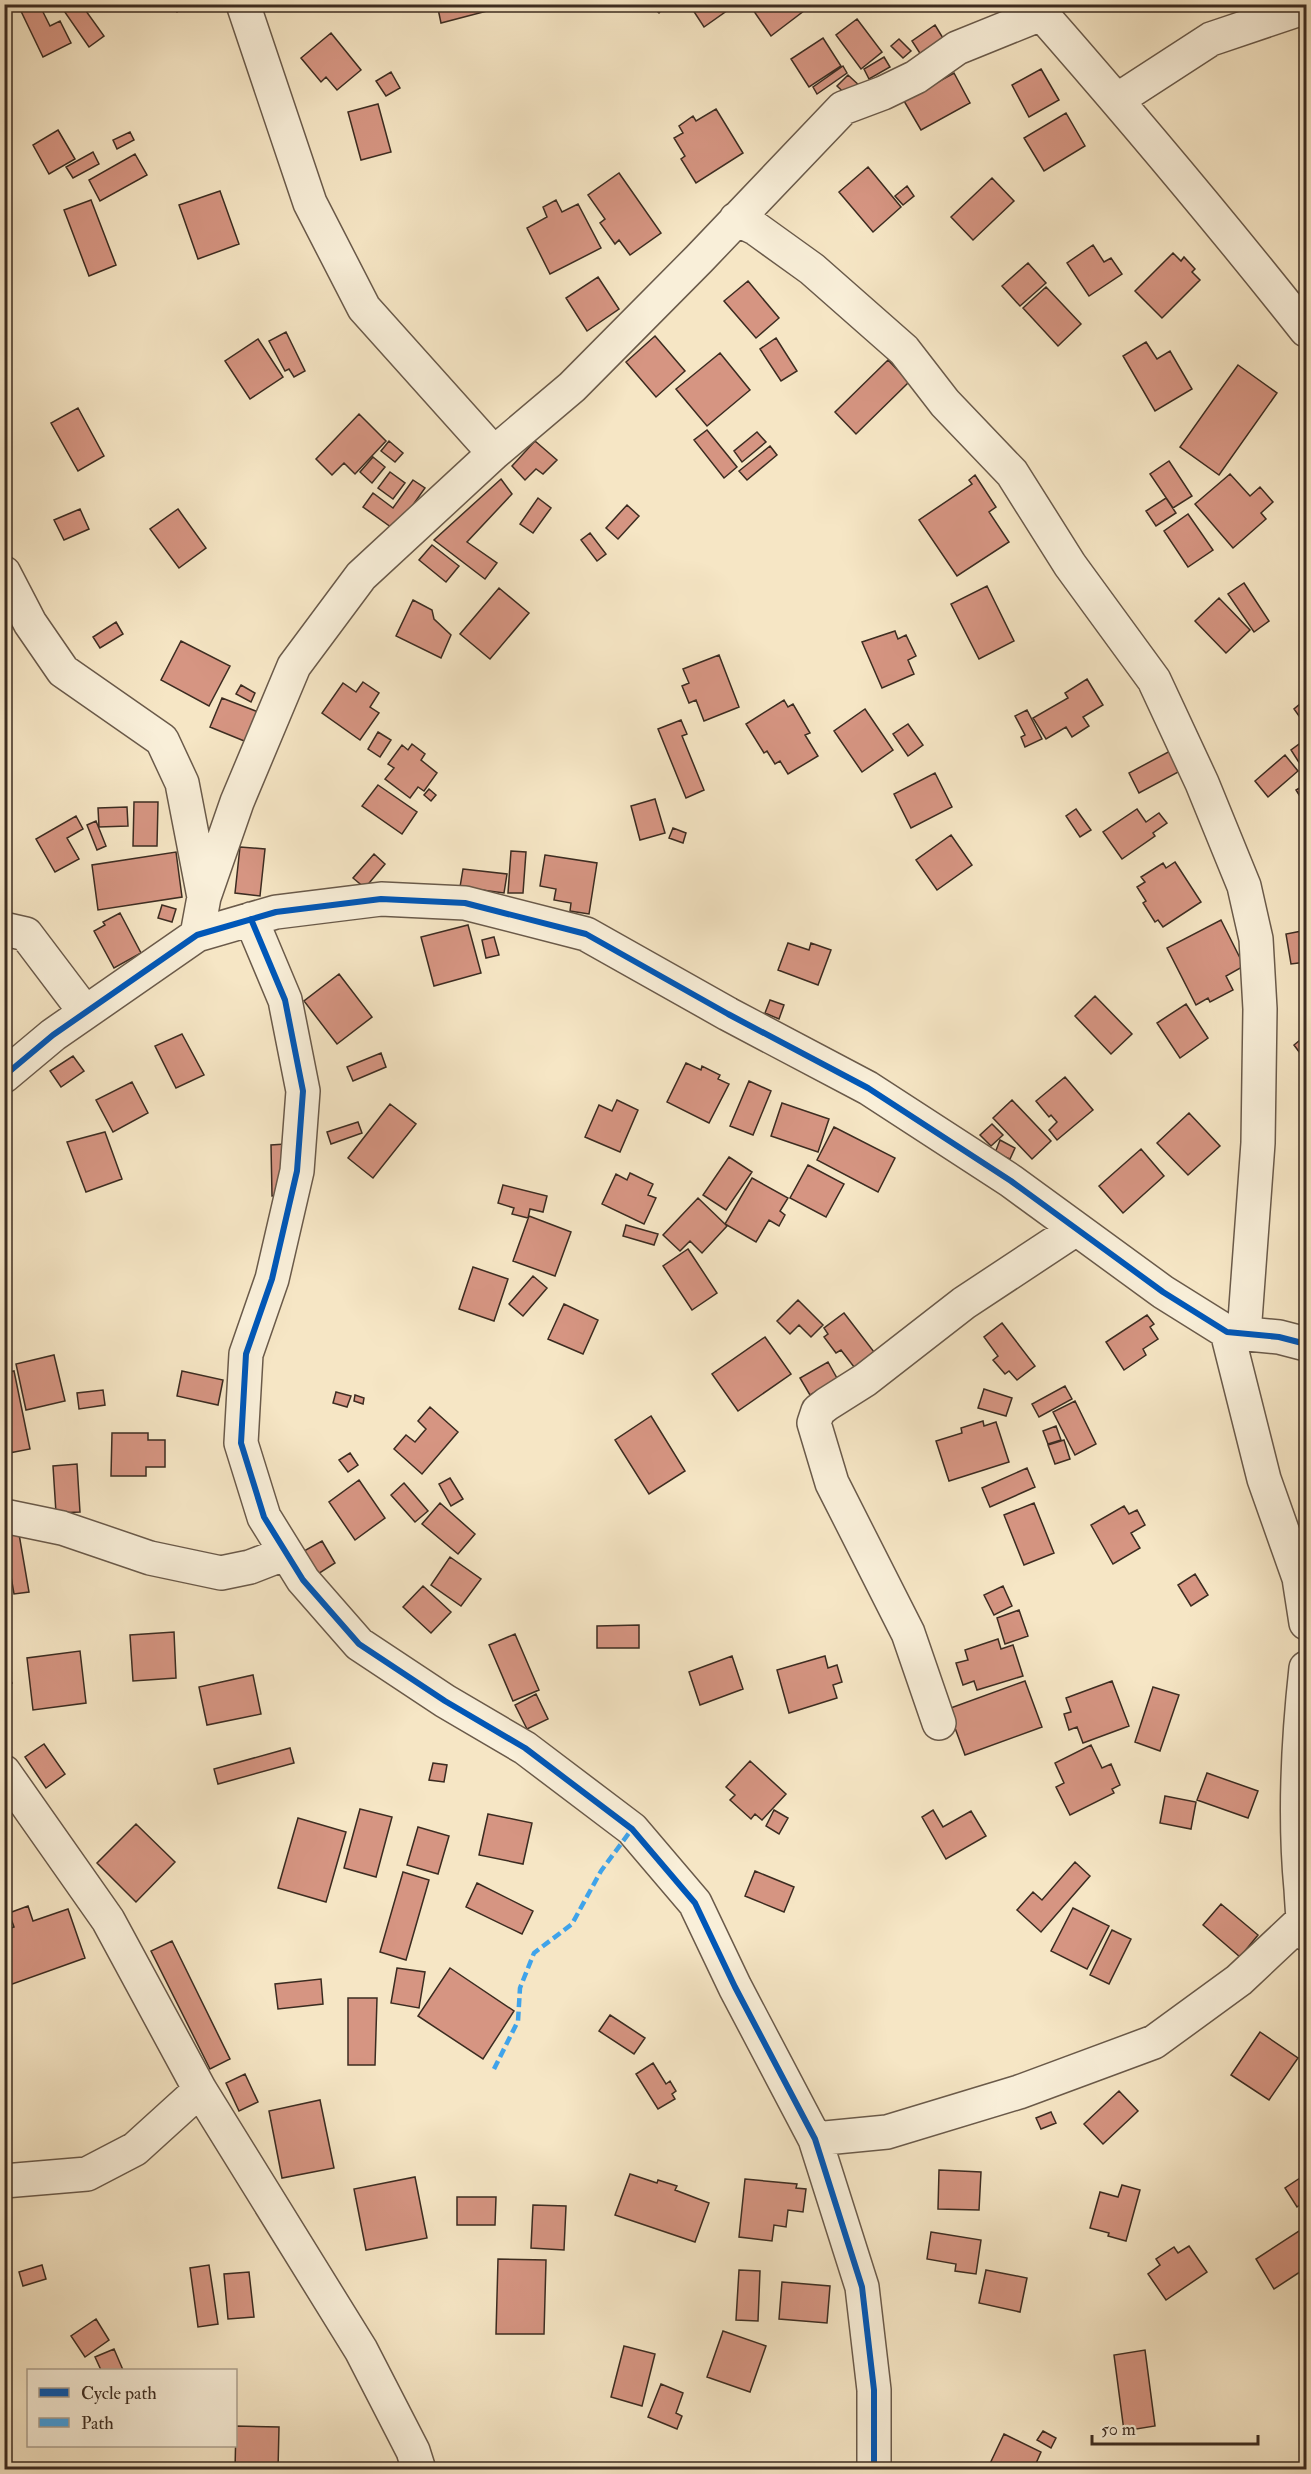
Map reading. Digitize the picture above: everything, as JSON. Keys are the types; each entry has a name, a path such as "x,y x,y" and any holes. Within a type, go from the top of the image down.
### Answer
{"street":[{"path":"243,4 310,203 364,308 494,453"},
{"path":"1117,100 1211,39 1306,7"},
{"path":"197,935 204,897 237,802 294,666 361,576 494,453 572,387 843,108 883,93 916,77 957,48 1037,9 1219,221 1306,330"},
{"path":"736,219 755,228 812,268 904,350 945,403 1012,473 1070,565 1154,680 1202,783 1244,886 1256,939 1260,1009 1258,1143 1235,1333 1264,1479 1299,1578 1306,1623"},
{"path":"4,573 30,623 63,671 162,740 182,783 204,897"},
{"path":"4,1076 53,1035 197,935 276,912 392,900 465,903 586,934 728,1014 868,1088 1011,1180 1163,1292 1235,1333 1279,1337 1306,1344"},
{"path":"251,919 285,1000 303,1091 297,1171 272,1279 246,1354 241,1443 264,1517 303,1580 359,1644 444,1701 525,1748 632,1828 695,1903 735,1987 815,2139 862,2287 874,2390 874,2469"},
{"path":"4,929 26,934 86,1012"},
{"path":"939,1722 908,1633 832,1483 814,1424 818,1411 827,1404 865,1380 964,1303 1076,1229"},
{"path":"4,1516 62,1528 150,1558 221,1573 250,1567 286,1552"},
{"path":"815,2139 887,2132 1019,2092 1154,2042 1239,1980 1305,1927 1299,1871 1297,1801 1306,1668"},
{"path":"4,1772 108,1920 200,2090 361,2350 413,2451 419,2469"},
{"path":"4,2181 87,2174 135,2149 200,2090"}],"building":[{"path":"39,4 50,26 60,21 71,43 43,57 18,5"},
{"path":"67,4 81,4 104,36 89,47 62,8"},
{"path":"172,4 188,4 177,12"},
{"path":"437,4 490,4 491,10 441,23"},
{"path":"649,4 666,4 659,13"},
{"path":"689,4 735,4 735,5 704,27"},
{"path":"749,4 813,4 771,36"},
{"path":"857,19 882,52 861,69 836,35"},
{"path":"935,25 946,43 923,58 912,41"},
{"path":"331,33 361,70 337,90 326,77 321,82 301,58"},
{"path":"823,38 841,66 809,87 791,59"},
{"path":"899,39 911,51 903,58 891,46"},
{"path":"884,57 890,67 869,79 864,69"},
{"path":"843,66 847,73 817,94 813,87"},
{"path":"1041,69 1059,100 1029,117 1012,85"},
{"path":"391,72 400,88 386,96 376,81"},
{"path":"954,73 970,103 921,130 904,101"},
{"path":"848,75 862,88 851,99 837,86"},
{"path":"378,104 391,152 361,160 348,112"},
{"path":"716,109 743,153 696,183 681,159 685,156 674,138 683,133 679,126 693,116 696,121"},
{"path":"1066,113 1085,146 1044,171 1024,138"},
{"path":"58,130 75,159 49,174 33,145"},
{"path":"130,132 134,140 117,149 113,140"},
{"path":"93,152 99,164 73,178 66,167"},
{"path":"135,154 147,175 100,201 89,180"},
{"path":"868,167 901,207 873,232 839,192"},
{"path":"619,173 661,233 630,255 619,240 615,244 600,223 605,219 588,195"},
{"path":"992,178 1014,201 973,240 951,217"},
{"path":"907,186 914,196 903,205 895,196"},
{"path":"220,191 239,244 198,259 179,205"},
{"path":"91,200 116,265 89,276 64,210"},
{"path":"556,200 562,212 578,204 601,248 550,274 527,228 547,217 543,207"},
{"path":"1093,245 1104,262 1111,258 1122,274 1089,296 1067,263"},
{"path":"1173,253 1181,261 1184,257 1195,269 1192,272 1200,280 1162,318 1135,291"},
{"path":"1028,263 1046,283 1020,306 1002,286"},
{"path":"598,277 619,309 587,331 566,298"},
{"path":"748,281 779,318 756,338 724,301"},
{"path":"1046,287 1081,324 1058,346 1023,308"},
{"path":"286,332 305,371 294,377 289,369 285,371 269,341"},
{"path":"655,336 685,371 656,397 626,362"},
{"path":"776,338 797,371 781,381 760,349"},
{"path":"258,339 283,377 250,399 225,361"},
{"path":"1146,342 1157,359 1170,351 1192,389 1155,411 1123,356"},
{"path":"720,353 750,390 707,426 676,389"},
{"path":"888,360 909,382 856,434 835,412"},
{"path":"1238,365 1277,393 1219,475 1180,447"},
{"path":"78,408 104,456 78,471 51,423"},
{"path":"359,414 386,441 355,474 344,463 332,475 316,459"},
{"path":"707,430 737,467 724,478 694,440"},
{"path":"757,432 766,442 742,462 734,451"},
{"path":"389,441 403,453 395,462 381,451"},
{"path":"535,441 557,460 543,474 536,469 525,480 512,466"},
{"path":"770,446 777,455 747,480 739,471"},
{"path":"373,457 385,467 372,483 360,472"},
{"path":"1169,461 1192,496 1173,508 1150,474"},
{"path":"390,472 405,483 393,499 378,488"},
{"path":"1230,474 1250,496 1260,487 1273,502 1261,513 1266,519 1233,548 1195,504"},
{"path":"975,475 996,507 989,512 1009,542 957,576 919,520 972,484 969,480"},
{"path":"501,479 512,494 467,542 497,563 485,579 434,540"},
{"path":"413,480 425,488 395,530 363,507 373,493 393,508"},
{"path":"538,498 551,508 533,533 520,524"},
{"path":"1166,498 1176,513 1156,526 1146,511"},
{"path":"627,505 639,516 618,539 606,528"},
{"path":"80,509 89,529 64,540 54,520"},
{"path":"178,509 206,548 179,568 150,529"},
{"path":"1188,514 1213,550 1188,567 1164,531"},
{"path":"590,533 606,554 597,561 581,540"},
{"path":"432,545 459,566 446,582 419,560"},
{"path":"1244,583 1269,621 1254,632 1228,594"},
{"path":"987,586 1014,641 979,659 951,604"},
{"path":"499,588 529,613 490,659 460,634"},
{"path":"1219,598 1250,630 1226,653 1195,621"},
{"path":"413,600 432,610 434,619 451,635 441,658 396,636"},
{"path":"116,622 123,634 100,648 93,637"},
{"path":"895,631 898,639 906,635 916,656 908,660 914,674 882,688 862,642"},
{"path":"181,641 230,666 209,706 161,680"},
{"path":"719,655 739,707 704,721 696,700 689,703 682,686 689,683 683,669"},
{"path":"1087,679 1103,705 1083,717 1089,726 1072,737 1066,727 1046,739 1033,718 1068,698 1065,693"},
{"path":"363,682 379,693 370,707 379,713 360,740 322,713 343,683 356,692"},
{"path":"241,685 255,693 251,702 236,694"},
{"path":"222,698 266,715 254,745 210,727"},
{"path":"1306,699 1306,726 1294,709"},
{"path":"784,700 788,707 793,704 810,733 805,735 818,756 788,774 780,761 775,764 767,751 764,753 746,724"},
{"path":"865,709 893,750 862,772 834,731"},
{"path":"1027,710 1042,739 1025,747 1021,737 1025,735 1015,716"},
{"path":"681,720 687,734 682,736 704,790 686,798 658,729"},
{"path":"908,724 923,745 908,756 893,734"},
{"path":"378,732 391,740 380,757 368,749"},
{"path":"1306,739 1306,760 1300,764 1291,750"},
{"path":"412,744 425,754 421,760 437,773 424,791 418,787 410,798 385,779 394,768 388,764 402,745 408,750"},
{"path":"1172,750 1182,770 1139,793 1129,773"},
{"path":"1285,755 1298,771 1268,797 1255,781"},
{"path":"935,773 952,807 911,828 894,794"},
{"path":"1306,784 1306,806 1296,790"},
{"path":"378,785 417,812 402,834 362,806"},
{"path":"429,789 436,795 431,801 424,795"},
{"path":"655,799 665,833 640,840 631,806"},
{"path":"134,802 158,802 157,846 133,846"},
{"path":"127,807 128,826 99,827 98,808"},
{"path":"1076,809 1091,830 1080,837 1066,816"},
{"path":"1137,809 1146,822 1159,813 1167,823 1153,833 1155,836 1122,859 1103,832"},
{"path":"76,816 83,829 67,838 79,859 55,872 36,839"},
{"path":"96,821 106,846 97,850 87,825"},
{"path":"673,828 686,833 683,843 669,838"},
{"path":"951,835 972,865 937,890 916,860"},
{"path":"240,847 265,849 260,896 235,893"},
{"path":"511,851 526,852 523,893 508,893"},
{"path":"176,852 182,897 98,910 92,865"},
{"path":"374,854 385,864 365,888 353,878"},
{"path":"545,855 597,863 589,914 570,911 571,903 554,900 556,889 540,886"},
{"path":"1175,862 1201,902 1163,927 1158,920 1155,922 1143,903 1146,901 1137,887 1145,882 1141,877 1163,863 1166,868"},
{"path":"463,869 507,874 504,893 460,887"},
{"path":"162,905 176,909 172,922 158,918"},
{"path":"120,913 141,953 114,968 94,931 105,925 103,922"},
{"path":"1221,920 1244,966 1226,976 1233,990 1210,1002 1208,998 1196,1005 1167,948"},
{"path":"468,925 481,973 434,986 421,937"},
{"path":"1302,931 1306,962 1291,964 1286,934"},
{"path":"494,937 499,955 486,958 482,940"},
{"path":"788,943 809,950 811,943 831,950 818,985 778,970"},
{"path":"339,974 372,1017 337,1044 304,1001"},
{"path":"1095,996 1132,1034 1111,1054 1075,1016"},
{"path":"770,1000 784,1005 779,1019 765,1013"},
{"path":"1186,1004 1208,1038 1180,1058 1157,1023"},
{"path":"182,1034 204,1075 176,1088 155,1046"},
{"path":"1306,1035 1306,1061 1294,1045"},
{"path":"381,1053 386,1067 353,1081 347,1067"},
{"path":"73,1056 84,1071 61,1087 50,1071"},
{"path":"686,1063 701,1070 702,1066 720,1075 718,1079 729,1084 709,1123 667,1102"},
{"path":"1065,1077 1093,1110 1057,1140 1049,1130 1057,1122 1051,1115 1049,1117 1036,1101"},
{"path":"749,1081 771,1091 753,1135 730,1126"},
{"path":"132,1082 148,1113 113,1132 96,1100"},
{"path":"617,1100 638,1110 620,1152 585,1137 599,1105 612,1111"},
{"path":"1012,1100 1051,1141 1032,1159 993,1118"},
{"path":"782,1103 829,1119 818,1152 771,1136"},
{"path":"390,1104 416,1124 373,1178 348,1158"},
{"path":"1189,1113 1220,1146 1188,1175 1157,1143"},
{"path":"358,1122 362,1133 331,1144 327,1132"},
{"path":"992,1124 1003,1135 991,1146 980,1135"},
{"path":"834,1127 895,1158 878,1192 817,1160"},
{"path":"105,1132 122,1179 86,1192 67,1142"},
{"path":"1000,1140 1015,1148 1010,1159 995,1153"},
{"path":"285,1144 286,1195 272,1196 271,1145"},
{"path":"1141,1149 1164,1176 1123,1213 1099,1186"},
{"path":"729,1157 752,1172 726,1210 703,1195"},
{"path":"808,1165 844,1184 826,1217 790,1198"},
{"path":"630,1173 653,1184 648,1195 656,1198 644,1224 602,1204 616,1174 627,1180"},
{"path":"752,1178 788,1198 780,1211 785,1215 779,1226 769,1220 756,1242 725,1224"},
{"path":"503,1185 547,1196 543,1212 530,1209 528,1218 512,1214 514,1208 498,1203"},
{"path":"698,1198 727,1226 702,1253 690,1241 680,1251 663,1235"},
{"path":"529,1216 571,1232 555,1276 513,1261"},
{"path":"626,1225 658,1234 654,1245 623,1236"},
{"path":"688,1249 717,1293 692,1310 663,1266"},
{"path":"473,1267 508,1279 494,1321 459,1309"},
{"path":"533,1276 547,1288 523,1316 509,1304"},
{"path":"798,1300 823,1325 811,1337 799,1325 790,1334 777,1321"},
{"path":"564,1304 598,1320 583,1354 548,1339"},
{"path":"844,1313 881,1361 861,1376 841,1350 836,1353 824,1337 828,1334 824,1328"},
{"path":"1147,1315 1154,1324 1150,1327 1158,1339 1143,1349 1146,1355 1124,1370 1106,1342"},
{"path":"1002,1323 1035,1366 1017,1380 1009,1371 1005,1374 993,1360 998,1356 984,1337"},
{"path":"765,1337 791,1374 738,1411 712,1374"},
{"path":"54,1355 65,1401 26,1410 16,1364"},
{"path":"828,1362 838,1380 810,1395 800,1378"},
{"path":"14,1371 30,1449 4,1454 4,1373"},
{"path":"182,1371 223,1380 218,1405 177,1396"},
{"path":"1065,1386 1072,1399 1039,1417 1032,1404"},
{"path":"984,1389 1012,1398 1006,1416 978,1408"},
{"path":"103,1390 105,1405 79,1409 77,1393"},
{"path":"336,1392 351,1396 347,1407 333,1403"},
{"path":"355,1395 364,1398 363,1404 354,1401"},
{"path":"1075,1401 1096,1444 1075,1455 1053,1412"},
{"path":"430,1407 458,1432 422,1474 394,1449 406,1435 415,1442 426,1429 418,1421"},
{"path":"651,1416 685,1471 649,1494 615,1440"},
{"path":"983,1421 984,1426 996,1422 1009,1462 949,1481 936,1441 962,1433 961,1428"},
{"path":"1056,1426 1061,1440 1048,1444 1043,1431"},
{"path":"112,1433 148,1433 148,1440 165,1440 165,1467 146,1467 146,1476 111,1476"},
{"path":"1064,1440 1070,1459 1055,1464 1048,1445"},
{"path":"350,1453 358,1465 348,1472 339,1460"},
{"path":"77,1464 80,1512 56,1513 53,1466"},
{"path":"1027,1468 1035,1487 990,1507 982,1488"},
{"path":"450,1478 463,1499 451,1506 439,1484"},
{"path":"359,1480 385,1518 355,1540 329,1502"},
{"path":"404,1483 428,1511 415,1522 391,1495"},
{"path":"440,1503 475,1534 458,1554 422,1524"},
{"path":"1034,1503 1054,1553 1024,1565 1004,1515"},
{"path":"1124,1506 1129,1514 1137,1510 1145,1525 1131,1533 1140,1548 1113,1564 1091,1525"},
{"path":"19,1534 29,1592 14,1594 4,1536"},
{"path":"322,1541 335,1563 318,1574 304,1551"},
{"path":"450,1557 481,1579 461,1606 431,1585"},
{"path":"4,1571 10,1594 4,1595"},
{"path":"1195,1574 1208,1595 1191,1606 1178,1585"},
{"path":"423,1586 451,1612 431,1633 403,1607"},
{"path":"1003,1586 1012,1606 994,1615 984,1595"},
{"path":"1019,1610 1028,1636 1005,1644 997,1618"},
{"path":"639,1625 639,1648 597,1648 597,1626"},
{"path":"174,1632 176,1678 133,1681 130,1635"},
{"path":"515,1634 539,1690 513,1701 489,1645"},
{"path":"998,1639 1001,1649 1013,1645 1023,1676 977,1690 974,1681 963,1685 956,1663 968,1660 965,1650"},
{"path":"80,1651 86,1703 33,1710 27,1658"},
{"path":"732,1656 743,1689 700,1705 689,1672"},
{"path":"825,1656 828,1668 837,1665 842,1682 833,1685 837,1698 789,1713 777,1670"},
{"path":"4,1665 12,1683 4,1686"},
{"path":"253,1675 261,1714 207,1725 199,1687"},
{"path":"1025,1681 1042,1727 965,1755 948,1709"},
{"path":"1112,1681 1129,1726 1083,1743 1077,1727 1069,1730 1064,1714 1071,1712 1066,1698"},
{"path":"1153,1687 1179,1695 1160,1751 1135,1742"},
{"path":"536,1694 548,1719 527,1729 515,1705"},
{"path":"44,1744 65,1774 46,1788 25,1757"},
{"path":"1091,1745 1102,1768 1111,1764 1120,1785 1112,1789 1114,1793 1070,1815 1056,1787 1064,1783 1055,1763"},
{"path":"290,1748 294,1763 218,1784 214,1769"},
{"path":"750,1761 786,1794 762,1820 755,1814 751,1819 730,1800 735,1795 726,1787"},
{"path":"433,1763 447,1765 444,1782 429,1780"},
{"path":"1207,1773 1258,1791 1248,1818 1197,1800"},
{"path":"1165,1796 1196,1802 1191,1829 1160,1823"},
{"path":"360,1809 392,1817 376,1877 344,1868"},
{"path":"774,1810 788,1818 779,1834 766,1826"},
{"path":"933,1810 943,1827 971,1811 986,1836 946,1859 922,1817"},
{"path":"488,1814 532,1823 523,1864 479,1855"},
{"path":"298,1818 346,1832 326,1902 278,1888"},
{"path":"136,1824 175,1862 136,1902 97,1863"},
{"path":"418,1827 449,1836 438,1874 407,1865"},
{"path":"1075,1862 1090,1876 1041,1932 1017,1910 1033,1892 1042,1900"},
{"path":"755,1871 794,1887 784,1912 745,1896"},
{"path":"403,1872 429,1880 406,1960 380,1952"},
{"path":"477,1883 533,1911 522,1934 466,1907"},
{"path":"1221,1904 1258,1935 1240,1957 1203,1925"},
{"path":"28,1906 33,1921 68,1909 85,1958 4,1987 4,1930 14,1927 9,1913"},
{"path":"1073,1908 1109,1926 1087,1969 1051,1951"},
{"path":"1112,1930 1131,1939 1109,1984 1090,1975"},
{"path":"172,1941 230,2059 210,2069 151,1951"},
{"path":"397,1968 425,1972 419,2008 391,2003"},
{"path":"450,1968 514,2011 483,2059 418,2016"},
{"path":"321,1979 323,2004 278,2009 275,1984"},
{"path":"348,1998 377,1998 375,2065 348,2065"},
{"path":"610,2015 645,2038 634,2054 599,2031"},
{"path":"1260,2032 1298,2058 1269,2100 1231,2075"},
{"path":"653,2063 666,2084 670,2081 676,2091 672,2094 675,2099 658,2109 636,2074"},
{"path":"245,2074 258,2102 239,2111 226,2083"},
{"path":"1119,2091 1138,2111 1103,2144 1084,2124"},
{"path":"320,2100 334,2168 282,2178 269,2111"},
{"path":"1051,2112 1056,2123 1041,2129 1036,2118"},
{"path":"939,2170 981,2172 979,2210 938,2209"},
{"path":"630,2174 657,2183 658,2180 677,2186 675,2190 709,2203 695,2242 615,2215"},
{"path":"415,2177 427,2238 366,2250 354,2189"},
{"path":"1300,2178 1306,2189 1306,2200 1297,2207 1285,2188"},
{"path":"745,2179 797,2184 796,2188 806,2189 803,2212 788,2210 786,2227 774,2225 772,2241 739,2237"},
{"path":"1122,2185 1140,2190 1126,2241 1090,2228 1100,2192 1118,2197"},
{"path":"457,2197 496,2197 495,2225 457,2225"},
{"path":"533,2205 566,2206 564,2250 531,2248"},
{"path":"1305,2227 1306,2268 1274,2289 1256,2259"},
{"path":"931,2232 981,2240 976,2274 955,2271 956,2264 927,2259"},
{"path":"1189,2246 1207,2272 1166,2300 1148,2274 1160,2265 1156,2259 1174,2247 1178,2253"},
{"path":"498,2259 546,2260 544,2334 496,2334"},
{"path":"42,2265 46,2279 23,2286 19,2272"},
{"path":"209,2265 218,2324 198,2327 190,2268"},
{"path":"739,2270 760,2271 758,2321 736,2320"},
{"path":"986,2270 1027,2278 1020,2312 979,2303"},
{"path":"249,2272 254,2317 228,2319 224,2274"},
{"path":"782,2282 830,2286 827,2323 779,2319"},
{"path":"96,2319 109,2340 85,2357 71,2336"},
{"path":"723,2331 766,2346 750,2392 707,2377"},
{"path":"624,2346 655,2354 642,2406 611,2397"},
{"path":"114,2349 123,2369 101,2369 95,2357"},
{"path":"1145,2350 1155,2426 1124,2431 1114,2355"},
{"path":"661,2384 683,2393 676,2413 682,2416 677,2429 648,2417"},
{"path":"237,2426 279,2427 278,2470 235,2470"},
{"path":"1043,2431 1056,2438 1051,2448 1037,2440"},
{"path":"1004,2434 1041,2452 1033,2470 987,2470"},
{"path":"280,2465 300,2465 300,2470 280,2470"}],"marked path":[{"path":"494,2069 518,2021 520,1988 534,1953 572,1924 601,1871 632,1829"}],"cycle path":[{"path":"4,1076 53,1035 197,935 276,912 381,899 465,903 586,934 728,1014 868,1088 1011,1181 1163,1292 1227,1332 1279,1337 1306,1344"},
{"path":"251,919 285,1000 303,1091 297,1171 272,1279 246,1354 241,1443 264,1517 303,1580 359,1644 445,1701 525,1748 632,1829 695,1903 735,1987 815,2139 862,2287 874,2390 874,2470"}]}
